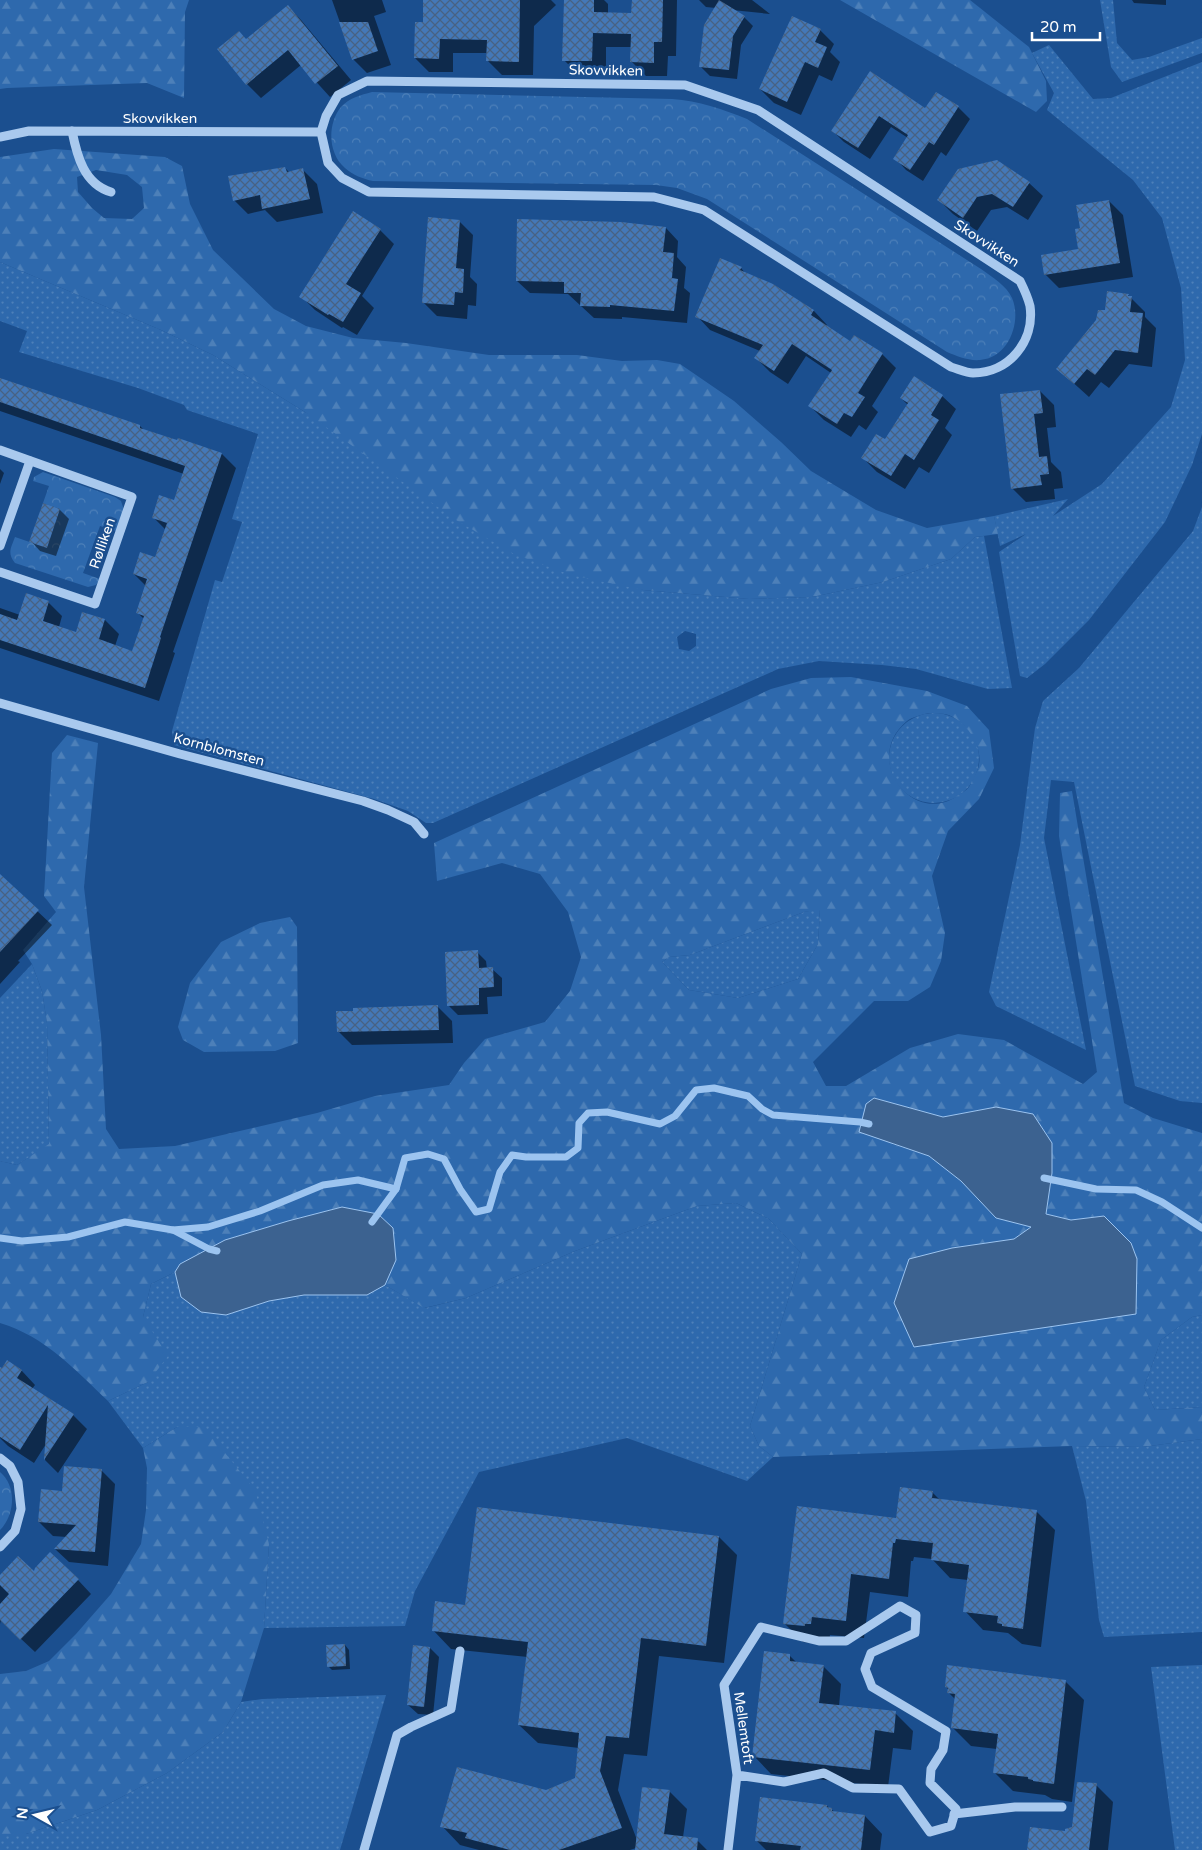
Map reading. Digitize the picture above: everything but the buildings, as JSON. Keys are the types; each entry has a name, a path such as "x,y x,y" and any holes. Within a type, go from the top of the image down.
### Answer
{"street":[{"name":"Skovvikken","path":"367,81 685,85 758,110 1020,281 1030,305 1030,322 1022,349 1002,367 973,373 951,367 704,210 654,197 369,192 342,178 328,162 321,132 326,116 338,95 367,81"},
{"name":"Skovvikken","path":"0,137 29,131 321,132"},
{"path":"72,131 77,155 85,171 100,189 111,192"},
{"name":"Rølliken","path":"0,450 132,497 95,604 0,572"},
{"path":"0,546 30,461"},
{"name":"Kornblomsten","path":"0,703 180,754 363,801 414,822 424,834"},
{"path":"0,1458 10,1466 18,1482 21,1509 15,1531 0,1547"},
{"name":"Mellemtoft","path":"728,1846 737,1775 724,1685 761,1627 819,1641 846,1641 900,1606 916,1615 915,1633 871,1653 865,1669 872,1687 946,1731 943,1750 931,1769 930,1783 956,1809 951,1826 930,1832 899,1789 853,1788 824,1773 784,1782 737,1775"},
{"path":"364,1850 397,1735 410,1727 451,1709 460,1651"},
{"path":"954,1814 1015,1807 1062,1807"}],"green space":[{"path":"0,0 189,0 185,12 184,98 147,83 0,89"},
{"path":"840,0 970,0 1029,47 1046,81 1047,101 1036,112"},
{"path":"1100,0 1113,0 1117,43 1132,60 1149,57 1202,38 1202,53 1122,82 1111,67"},
{"path":"1049,45 1093,99 1111,98 1202,62 1202,434 1192,465 1165,522 1089,620 1045,664 1027,678 1020,676 999,552 1026,534 1000,546 994,516 1068,499 1053,516 1102,484 1171,407 1185,360 1181,288 1162,218 1133,180 1047,110 1054,93 1032,53"},
{"path":"372,92 672,99 701,104 738,115 999,282 1010,294 1015,307 1014,327 1011,337 999,353 990,358 971,360 947,352 707,199 677,188 656,185 373,181 362,178 355,175 339,162 331,139 332,130 336,114 344,104 355,97"},
{"path":"54,149 165,157 182,166 190,204 213,250 274,309 306,326 353,338 406,343 489,355 577,355 622,361 657,360 680,364 734,401 811,471 876,510 927,528 994,516 998,534 975,537 951,559 883,582 812,597 749,599 643,590 571,575 514,554 456,520 305,412 213,355 161,330 0,262 0,157","holes":["96,170 127,175 142,187 144,208 132,219 104,218 78,192 77,177"]},
{"path":"0,262 161,330 213,355 305,412 643,590 749,599 812,597 883,582 951,559 975,537 984,536 1012,688 988,689 916,669 882,665 819,661 778,669 433,823 426,823 408,811 374,799 174,745 172,731 215,580 222,582 242,522 232,519 258,434 187,410 184,405 138,388 19,352 27,331 0,321","holes":["685,631 696,634 696,646 689,651 679,649 677,637"]},
{"path":"43,472 115,497 121,501 124,510 116,531 100,526 83,573 100,579 96,585 88,587 15,563 11,556 10,550 15,537 47,548 60,509 43,503 49,486 33,481 34,477"},
{"path":"1202,507 1202,1103 1180,1101 1135,1086 1074,782 1051,780 1044,838 1086,1050 996,1006 989,992 1020,845 1035,728 1043,701 1079,668 1193,531"},
{"path":"851,677 927,691 967,706 989,730 994,768 979,799 948,831 932,876 945,933 941,961 930,987 908,1001 874,1001 813,1062 826,1086 846,1086 910,1048 958,1034 1004,1040 1083,1084 1097,1072 1059,836 1060,793 1072,791 1124,1103 1153,1118 1202,1133 1202,1315 1192,1317 1161,1340 1144,1387 1155,1410 1202,1407 1202,1439 1142,1447 1072,1446 773,1457 759,1446 750,1426 802,1254 769,1219 736,1203 697,1206 575,1251 466,1298 424,1308 385,1285 395,1260 393,1228 378,1214 342,1207 225,1240 180,1264 175,1272 151,1284 143,1317 168,1356 148,1382 108,1401 71,1366 45,1345 16,1329 0,1323 0,1161 17,1165 49,1144 47,1023 42,991 32,964 23,950 56,912 44,896 52,753 67,735 98,743 84,887 101,1035 106,1129 119,1149 175,1146 317,1113 375,1096 449,1085 464,1063 485,1039 545,1022 570,991 581,957 568,912 540,874 502,863 437,881 434,843 771,689 811,678","holes":["928,713 946,714 958,720 975,740 978,749 979,765 969,787 957,796 940,803 924,803 910,796 898,784 891,770 889,753 894,736 907,721","820,910 818,944 798,979 738,998 689,990 662,962 669,957 690,955 804,912","874,1098 943,1117 996,1107 1052,1173 1046,1214 1071,1220 1104,1216 1131,1243 1137,1259 952,1248 1014,1239 1031,1227 961,1181 929,1156 892,1144"]},
{"path":"934,713 951,717 966,726 975,741 979,758 975,775 966,790 951,799 934,803 917,799 902,790 893,775 889,758 893,741 902,726 917,717"},
{"path":"820,909 818,944 798,979 738,998 689,990 662,962 669,957 690,955 804,912"},
{"path":"290,917 297,927 298,1043 275,1051 204,1052 183,1040 178,1027 190,983 221,942 260,923"},
{"path":"32,964 42,991 47,1023 49,1145 17,1165 0,1161 0,998"},
{"path":"736,1203 769,1219 802,1254 750,1426 759,1446 773,1457 747,1481 627,1438 479,1472 415,1591 405,1626 264,1628 269,1544 177,1427 143,1448 108,1401 148,1382 143,1317 151,1284 175,1272 181,1297 201,1312 226,1315 269,1301 304,1295 367,1295 385,1285 425,1308 466,1298 575,1251 697,1206"},
{"path":"1202,1315 1202,1407 1155,1410 1144,1387 1161,1340 1192,1317"},
{"path":"177,1427 204,1427 255,1490 269,1544 264,1628 241,1702 223,1732 167,1773 97,1810 26,1834 0,1834 0,1674 26,1671 49,1661 111,1594 141,1544 146,1510 147,1468 143,1448"},
{"path":"1202,1439 1202,1632 1104,1637 1099,1620 1086,1501 1072,1446 1142,1447"},
{"path":"0,1472 9,1485 12,1501 9,1517 0,1530"},
{"path":"1202,1665 1202,1850 1175,1850 1151,1667"},
{"path":"386,1695 340,1850 0,1850 0,1834 26,1834 97,1810 167,1773 223,1732 241,1702 262,1699"}],"shaded area":[{"path":"874,1098 943,1117 996,1107 1033,1114 1052,1143 1052,1173 1046,1214 1071,1220 1104,1216 1131,1243 1137,1259 1136,1314 914,1347 894,1303 909,1259 952,1248 1014,1239 1031,1227 996,1218 961,1181 929,1156 859,1132 866,1104"},
{"path":"342,1207 378,1214 393,1228 396,1260 385,1285 367,1295 304,1295 269,1301 226,1315 201,1312 181,1297 175,1272 180,1264 225,1240"}],"waterway":[{"path":"372,1222 396,1189 405,1158 428,1154 444,1159 460,1189 476,1212 489,1209 500,1172 512,1155 566,1157 578,1148 579,1123 588,1113 607,1112 660,1124 675,1116 696,1090 714,1088 748,1096 762,1109 773,1115 869,1124"},
{"path":"1044,1178 1096,1189 1136,1190 1162,1202 1202,1228"},
{"path":"173,1230 208,1227 260,1211 323,1185 358,1180 396,1189"},
{"path":"0,1238 22,1241 68,1237 125,1222 173,1230 209,1249 217,1251"}]}
